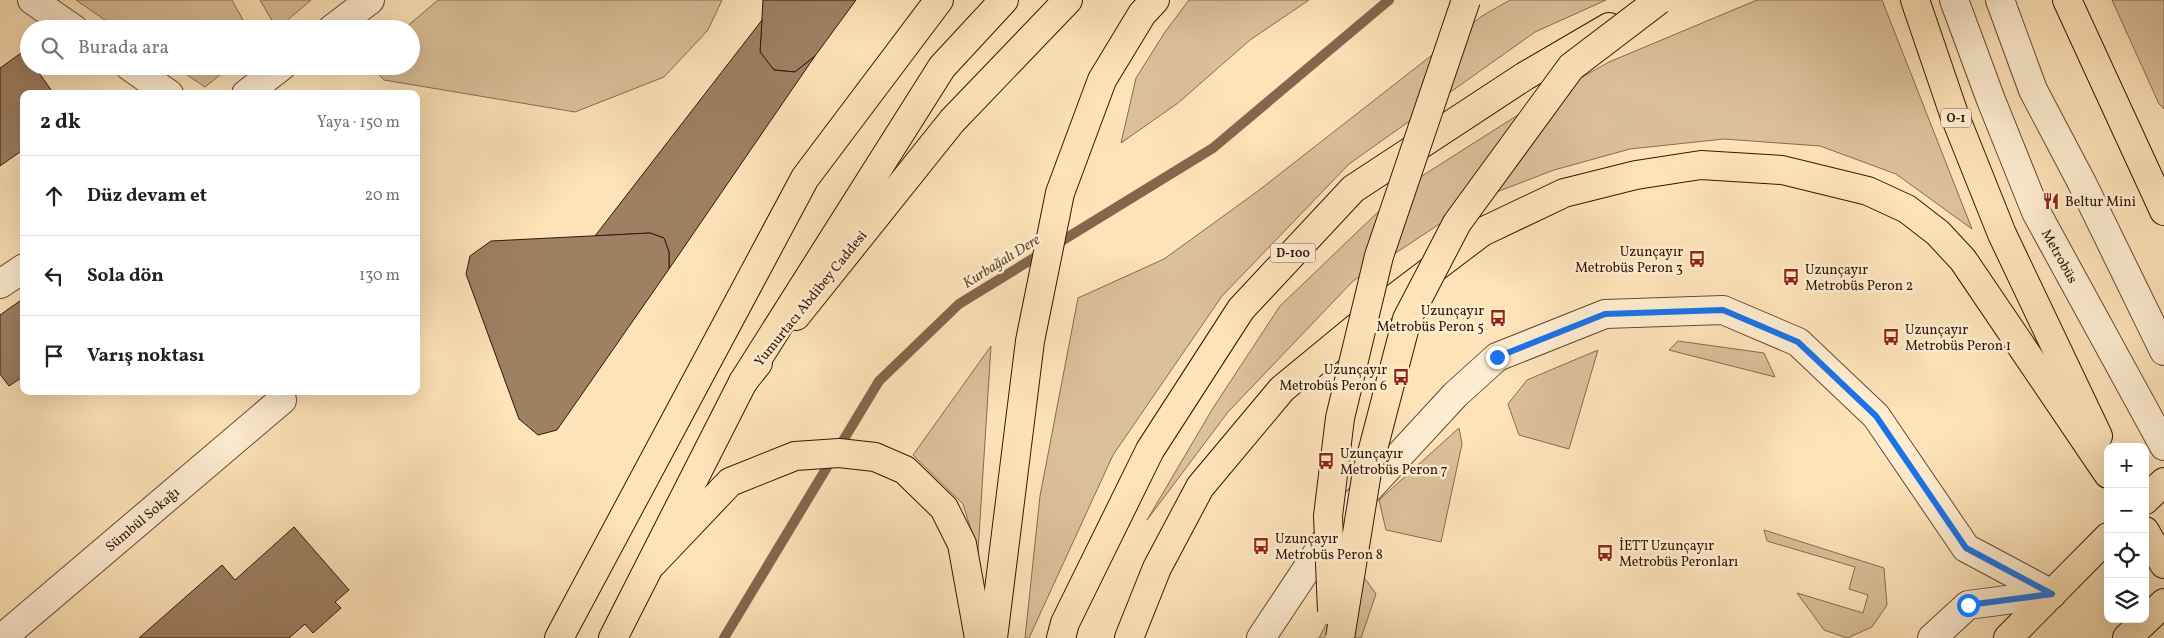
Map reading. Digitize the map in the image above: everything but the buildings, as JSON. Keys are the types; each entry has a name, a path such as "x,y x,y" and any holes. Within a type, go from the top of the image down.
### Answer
{"main road":[{"path":"560,638 806,178 939,0"},
{"path":"743,382 942,67 1004,0"},
{"name":"Yumurtacı Abdibey Caddesi","path":"613,638 653,563 743,382 952,121 1068,0"},
{"path":"993,638 1030,341 1060,193 1102,80 1142,14 1155,0"},
{"path":"1334,638 1328,516 1340,418 1379,256 1466,0"},
{"path":"1340,638 1367,472 1407,319 1457,223 1571,67 1659,0"},
{"name":"D-100","path":"1061,638 1065,623 1150,450 1241,308 1353,189 1525,76 1623,18 1664,0"},
{"name":"O-1","path":"1915,0 1954,114 2002,234 2104,447"},
{"path":"2067,0 2164,212"},
{"path":"1129,638 1158,568 1200,487 1282,389 1367,319 1482,232 1564,193 1636,175 1701,165 1782,170 1868,191 1907,209 1938,233 1963,260 2104,468"},
{"path":"653,563 730,482 795,456 839,452 876,458 905,470 944,508 962,544 978,638"},
{"path":"2149,496 2164,482"},
{"path":"2146,533 2164,564"},
{"path":"2008,638 2104,541"},
{"path":"2018,638 2052,594"},
{"path":"2127,638 2164,603"}],"street":[{"path":"32,0 61,20"},
{"path":"344,20 370,0"},
{"name":"Metrobüs","path":"1954,0 1991,100 2036,212 2164,446"},
{"path":"2000,0 2033,90 2082,183 2164,351"},
{"path":"142,75 163,90"},
{"path":"251,90 270,75"},
{"path":"0,284 20,271"},
{"path":"1260,638 1338,522 1454,395 1497,357 1605,314 1723,310 1798,342 1876,416 1966,548 2052,594"},
{"name":"Sümbül Sokağı","path":"2,638 282,400"},
{"path":"1932,638 1968,605 2052,594"}],"shaded area":[{"path":"76,0 232,0 243,20 105,20"},
{"path":"260,0 311,0 288,20 272,20"},
{"path":"438,0 722,0 708,30 664,77 575,112 384,80 379,75 420,75 420,20 415,20"},
{"path":"1189,0 1309,0 1250,40 1178,103 1121,143 1136,78 1165,32"},
{"path":"1510,0 1606,0 1535,32 1349,164 1222,296 1113,455 1029,638 1025,638 1040,496 1078,298 1164,259 1258,191 1482,16"},
{"path":"1757,0 1882,0 1972,229 1896,174 1820,146 1724,139 1630,149 1554,170 1476,200 1353,281 1228,412 1147,520 1213,408 1280,306 1403,188 1543,99 1609,62"},
{"path":"2112,0 2164,0 2164,109 2159,104"},
{"path":"187,75 220,75 205,87"},
{"path":"1678,341 1764,353 1775,377 1669,350"},
{"path":"991,346 978,552 963,504 913,455"},
{"path":"1598,350 1569,449 1519,435 1508,404 1527,380"},
{"path":"1459,428 1462,444 1441,542 1386,530 1379,500"},
{"path":"1764,530 1884,568 1887,605 1872,627 1847,638 1824,630 1797,593 1863,613 1868,595 1849,589 1855,567 1767,541"},
{"path":"1356,566 1376,594 1361,638 1319,638"}],"waterway":[{"name":"Kurbağalı Dere","path":"724,638 879,381 959,304 1213,148 1389,0"}],"place":[{"name":"Beltur Mini","path":"2051,201"},
{"name":"Uzunçayır Metrobüs Peron 3","path":"1697,259"},
{"name":"Uzunçayır Metrobüs Peron 2","path":"1791,277"},
{"name":"Uzunçayır Metrobüs Peron 5","path":"1498,318"},
{"name":"Uzunçayır Metrobüs Peron 1","path":"1891,337"},
{"name":"Uzunçayır Metrobüs Peron 6","path":"1401,377"},
{"name":"Uzunçayır Metrobüs Peron 7","path":"1326,461"},
{"name":"Uzunçayır Metrobüs Peron 8","path":"1261,546"},
{"name":"İETT Uzunçayır Metrobüs Peronları","path":"1605,553"}],"route":[{"path":"1497,357 1605,314 1723,310 1798,342 1876,416 1966,548 2052,594 1968,605"}]}
